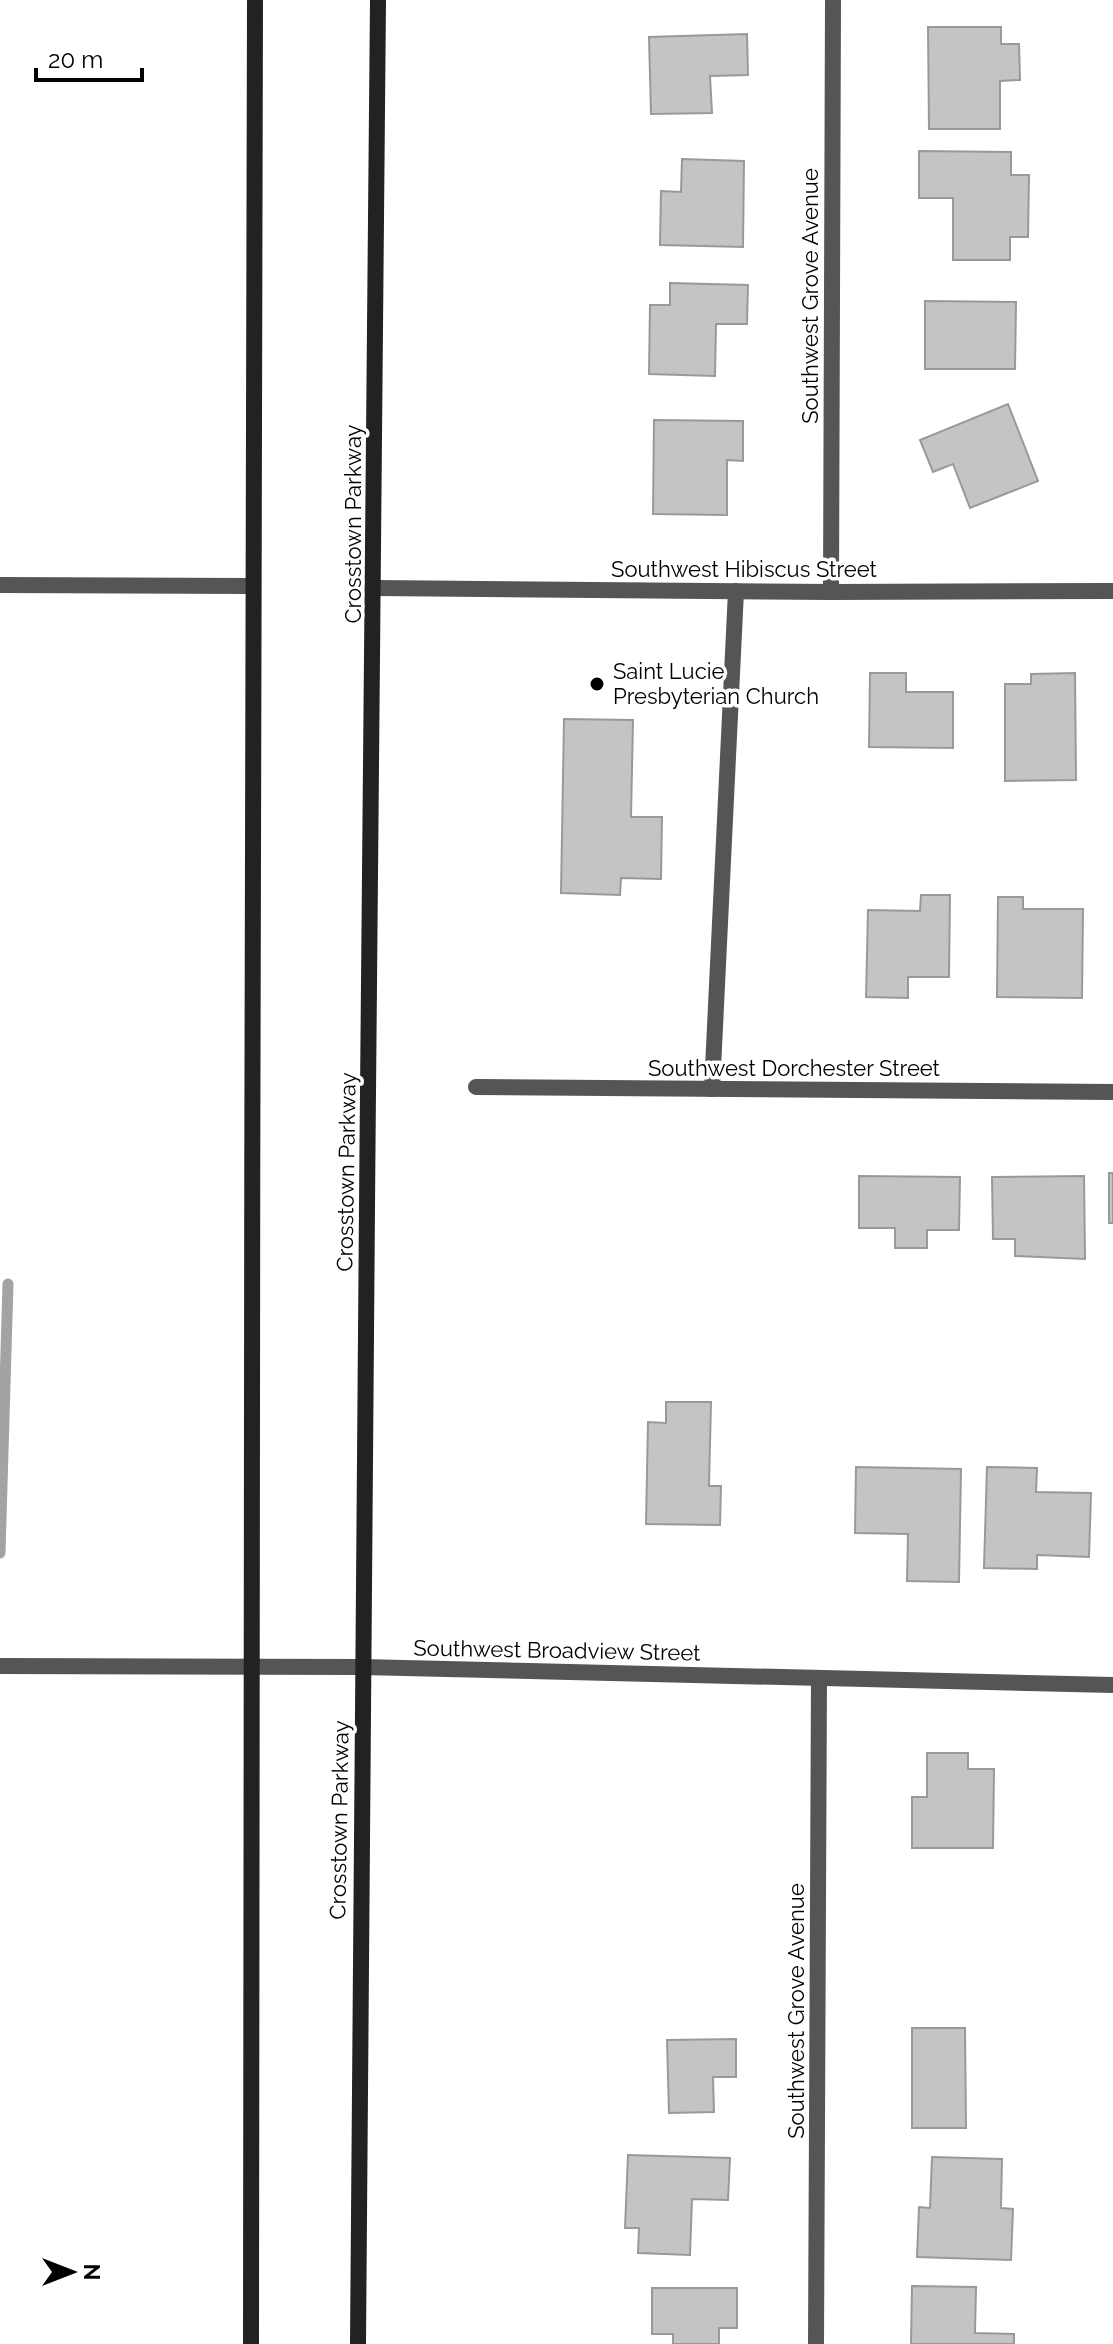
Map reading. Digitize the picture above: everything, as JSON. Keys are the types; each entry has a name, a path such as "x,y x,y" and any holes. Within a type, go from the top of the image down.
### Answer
{"main road":[{"path":"251,2344 254,1665 251,586 255,0"},
{"name":"Crosstown Parkway","path":"358,2344 378,0"}],"street":[{"name":"Southwest Grove Avenue","path":"831,592 833,0"},
{"path":"0,585 251,586"},
{"name":"Southwest Hibiscus Street","path":"375,588 1113,591"},
{"path":"712,1089 736,591"},
{"name":"Southwest Dorchester Street","path":"476,1087 1113,1092"},
{"name":"Southwest Broadview Street","path":"0,1666 254,1665 1113,1685"},
{"name":"Southwest Grove Avenue","path":"816,2344 819,1678"}],"building":[{"path":"928,27 1001,27 1001,44 1019,44 1020,80 1000,81 1000,129 929,129"},
{"path":"747,34 748,75 710,76 712,113 651,114 649,37"},
{"path":"919,151 1011,152 1011,175 1029,175 1028,237 1010,237 1010,260 953,260 953,198 919,198"},
{"path":"682,159 744,161 743,247 660,245 661,191 681,192"},
{"path":"670,283 748,285 747,324 716,324 715,376 649,374 650,305 670,305"},
{"path":"925,301 1016,302 1015,369 925,369"},
{"path":"1008,404 1038,481 970,508 953,464 933,472 920,440"},
{"path":"654,420 743,421 743,461 727,460 727,515 653,514"},
{"path":"870,673 906,673 906,692 953,692 953,748 869,747"},
{"path":"1075,673 1076,780 1005,781 1005,684 1031,684 1031,674"},
{"path":"564,719 633,720 631,817 662,817 661,879 621,878 620,895 561,893"},
{"path":"921,895 950,895 949,977 908,977 908,998 866,997 868,910 920,911"},
{"path":"998,897 1023,897 1023,909 1083,909 1082,998 997,997"},
{"path":"1109,1173 1113,1173 1113,1223 1109,1223"},
{"path":"859,1176 960,1177 959,1230 927,1230 927,1248 895,1248 895,1228 859,1228"},
{"path":"1084,1176 1085,1259 1015,1256 1015,1239 993,1239 992,1177"},
{"path":"666,1402 711,1402 709,1486 721,1486 720,1525 646,1524 648,1422 666,1423"},
{"path":"856,1467 961,1469 959,1582 907,1581 908,1534 855,1533"},
{"path":"987,1467 1037,1468 1036,1492 1091,1493 1089,1557 1037,1555 1037,1569 984,1568"},
{"path":"927,1753 968,1753 968,1769 994,1769 993,1848 912,1848 912,1797 927,1797"},
{"path":"912,2028 965,2028 966,2128 912,2128"},
{"path":"736,2039 736,2077 713,2077 714,2112 669,2113 667,2040"},
{"path":"628,2155 730,2158 728,2200 692,2199 690,2255 638,2253 639,2228 625,2228"},
{"path":"932,2157 1002,2159 1001,2208 1013,2209 1011,2260 917,2257 919,2207 930,2208"},
{"path":"912,2286 976,2287 975,2333 1014,2334 1014,2344 911,2344"},
{"path":"652,2288 737,2288 737,2328 719,2328 719,2344 673,2344 673,2334 652,2334"}],"waterway":[{"path":"0,1553 8,1284"}],"place":[{"name":"Saint Lucie Presbyterian Church","path":"597,684"}]}
